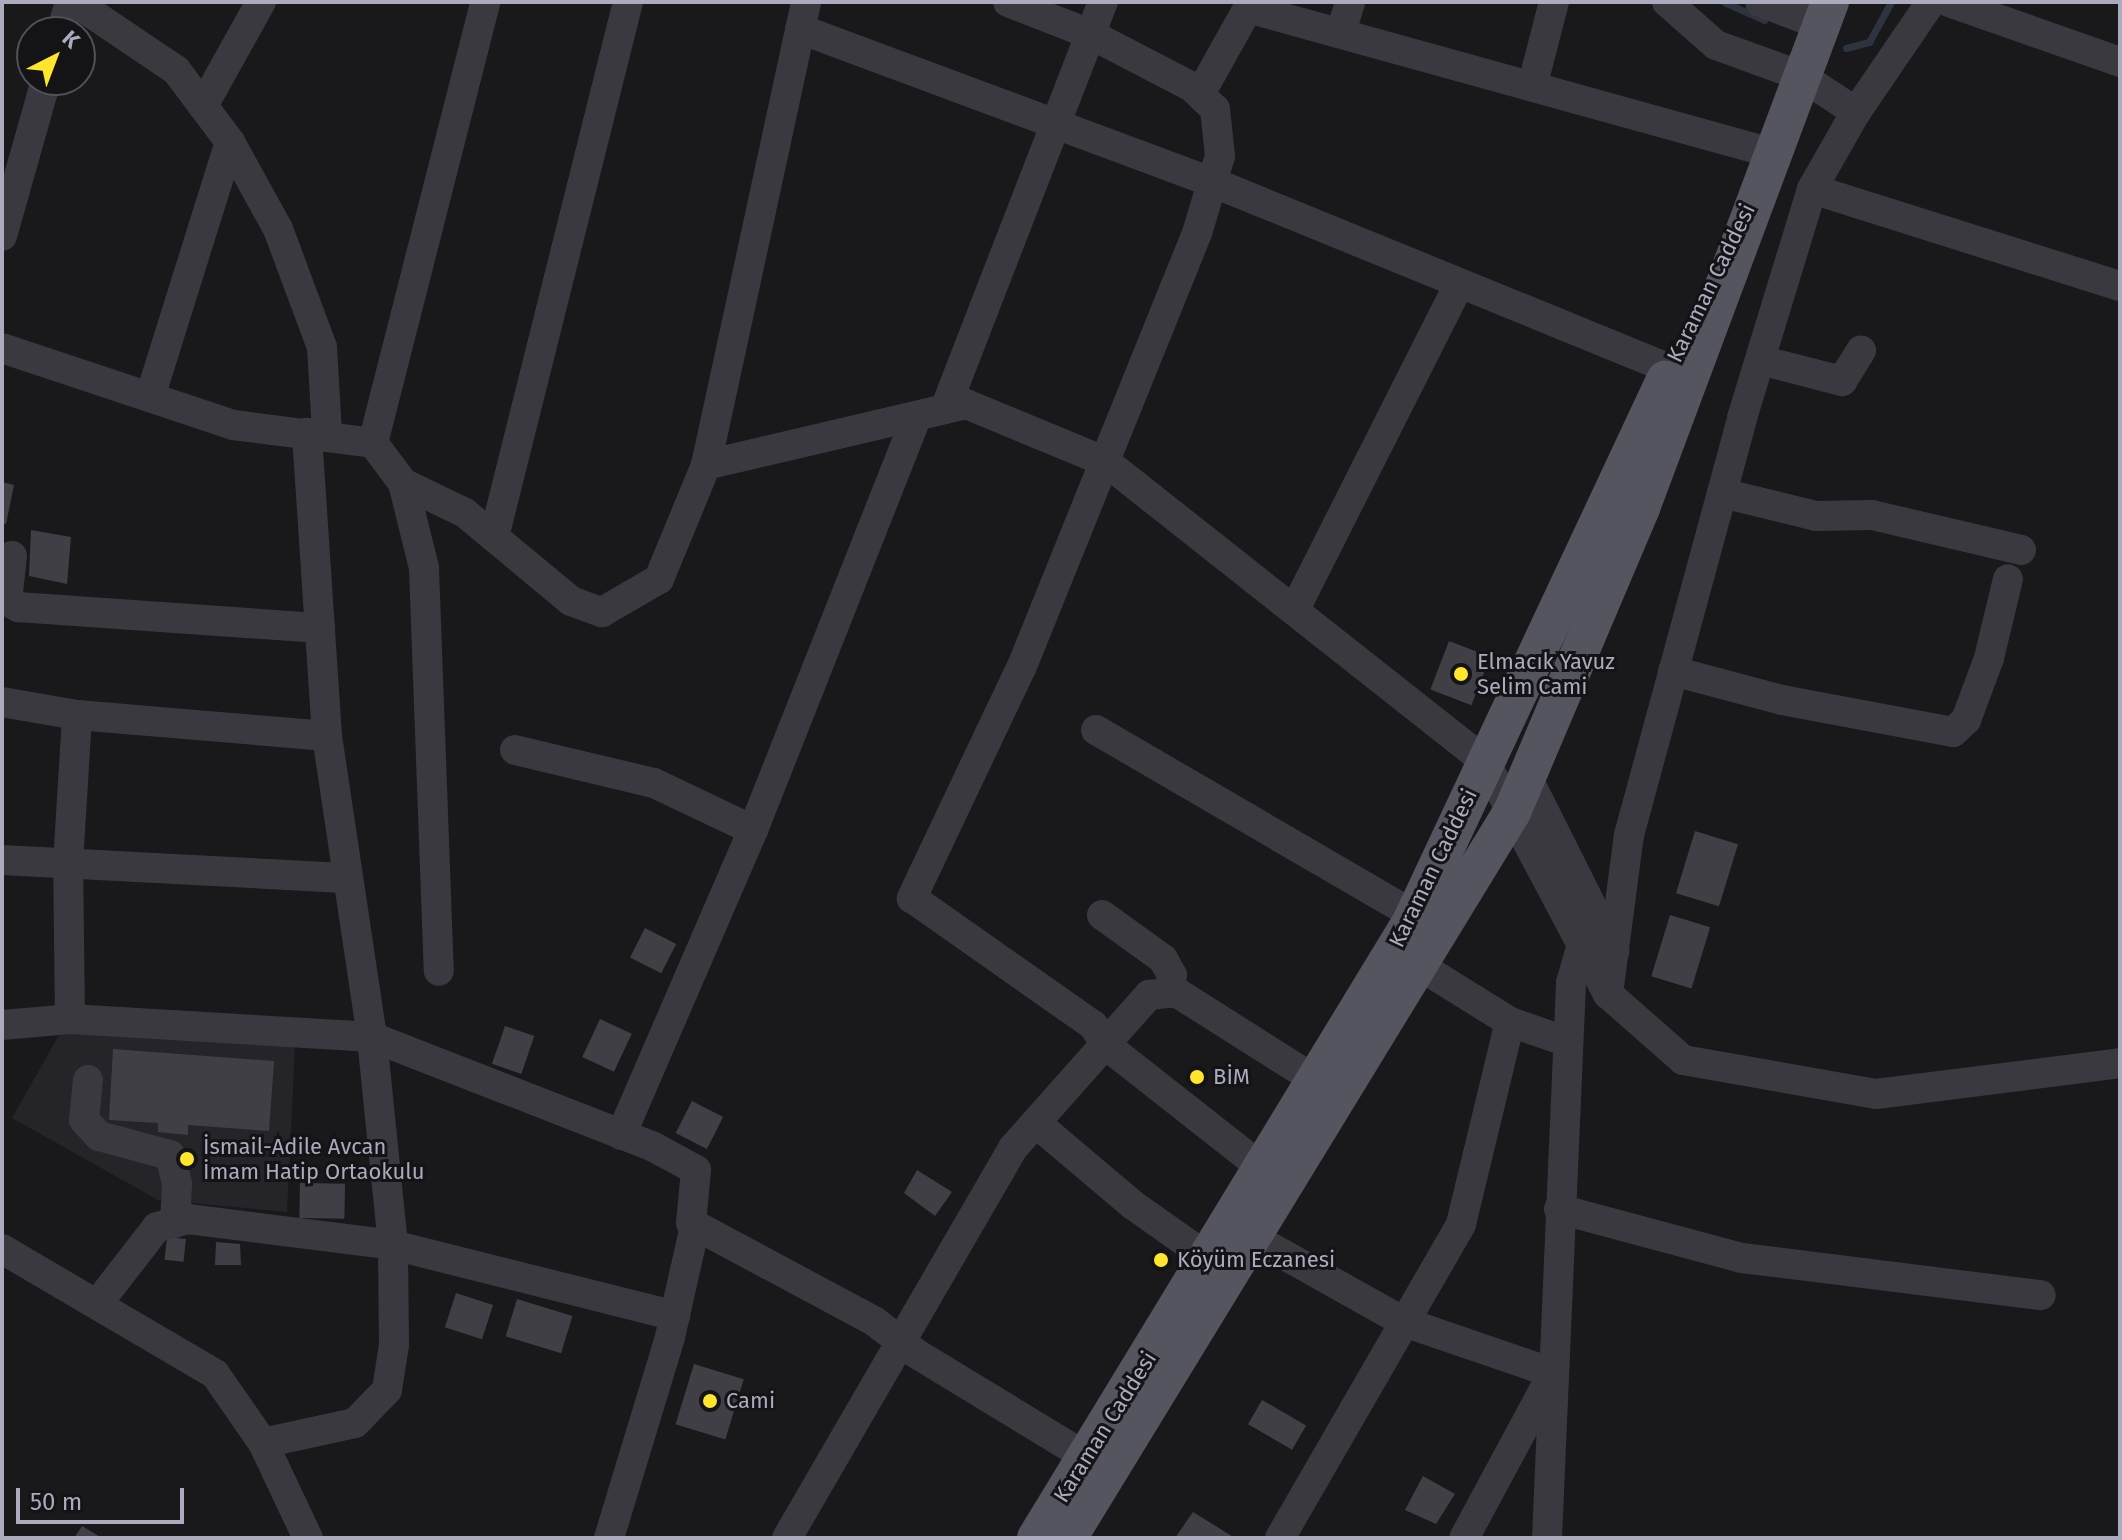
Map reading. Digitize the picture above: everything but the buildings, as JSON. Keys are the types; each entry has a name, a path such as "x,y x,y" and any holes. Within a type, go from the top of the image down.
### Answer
{"main road":[{"name":"Karaman Caddesi","path":"1068,1538 1256,1239 1512,812 1641,508 1826,14"},
{"name":"Karaman Caddesi","path":"1036,1538 1088,1458 1414,915 1484,760 1770,159"}],"street":[{"path":"73,2 176,70 230,142 278,229 322,347 317,434 320,628 327,736 345,878 372,1037 393,1245 394,1345 387,1390 355,1423 263,1443"},
{"path":"203,106 261,2"},
{"path":"373,443 485,2"},
{"path":"494,537 628,2"},
{"path":"1008,2 1092,35 1200,94 1215,109 1220,156 1197,233 1021,668 912,898 1093,1025 1107,1046 1262,1168"},
{"path":"621,1135 1057,125 1103,2"},
{"path":"1341,32 1350,2"},
{"path":"1533,83 1554,2"},
{"path":"1667,2 1716,45 1801,76 1856,112"},
{"path":"1760,2 1826,14"},
{"path":"1608,994 1629,835 1722,493 1812,189 1856,112 1931,2"},
{"path":"1949,2 2120,62"},
{"path":"1200,94 1248,8 1533,83 1770,159"},
{"path":"403,483 465,513 571,601 602,612 627,602 659,579 706,465 803,16 1057,125 1212,182 1670,369"},
{"path":"2,236 41,96"},
{"path":"150,397 230,142"},
{"path":"1812,189 2120,286"},
{"path":"1296,607 1459,284"},
{"path":"2,348 233,425 373,443 403,483 424,568 439,971"},
{"path":"1760,360 1842,381 1861,350"},
{"path":"706,465 966,404 1106,462 1296,607 1484,760 1608,994 1683,1060 1876,1094 2120,1063"},
{"path":"1722,493 1816,516 1872,515 2021,550"},
{"path":"12,556 7,601 18,607 320,628"},
{"path":"1673,671 1782,700 1953,732 1966,720 1980,683 2008,579"},
{"path":"2,702 77,715 327,736"},
{"path":"70,1019 68,864 77,715"},
{"path":"1096,730 1414,915"},
{"path":"515,750 654,783 753,830"},
{"path":"1527,777 1614,951"},
{"path":"2,860 345,878"},
{"path":"1102,915 1163,959 1172,975 1169,993"},
{"path":"1547,1538 1571,983 1582,945"},
{"path":"1420,966 1510,1022 1568,1042"},
{"path":"787,1538 1013,1148 1107,1046 1149,995 1176,992 1315,1080"},
{"path":"2,1025 70,1019 372,1037 621,1135 696,1170 691,1223 695,1226 874,1321 902,1342 1088,1458"},
{"path":"1280,1538 1461,1224 1510,1022"},
{"path":"88,1080 84,1120 99,1136 170,1155 177,1184 175,1223"},
{"path":"1036,1123 1133,1205 1208,1258"},
{"path":"1559,1209 1742,1258 2041,1295"},
{"path":"98,1303 157,1227 188,1219 393,1245 675,1316"},
{"path":"609,1538 675,1316 695,1226"},
{"path":"1256,1239 1404,1322 1553,1373"},
{"path":"2,1249 215,1374 263,1443 308,1538"},
{"path":"1464,1538 1553,1373"},
{"path":"1483,1538 1487,1497"}],"shaded area":[{"name":"İsmail-Adile Avcan İmam Hatip Ortaokulu","path":"60,1033 295,1046 287,1212 158,1200 12,1118"}],"waterway":[{"path":"1724,2 1764,20"},
{"path":"1846,48 1869,42 1891,2"}],"place":[{"name":"Elmacık Yavuz Selim Cami","path":"1461,674"},
{"name":"BİM","path":"1197,1077"},
{"name":"İsmail-Adile Avcan İmam Hatip Ortaokulu","path":"187,1159"},
{"name":"Köyüm Eczanesi","path":"1161,1260"},
{"name":"Cami","path":"710,1401"}]}
